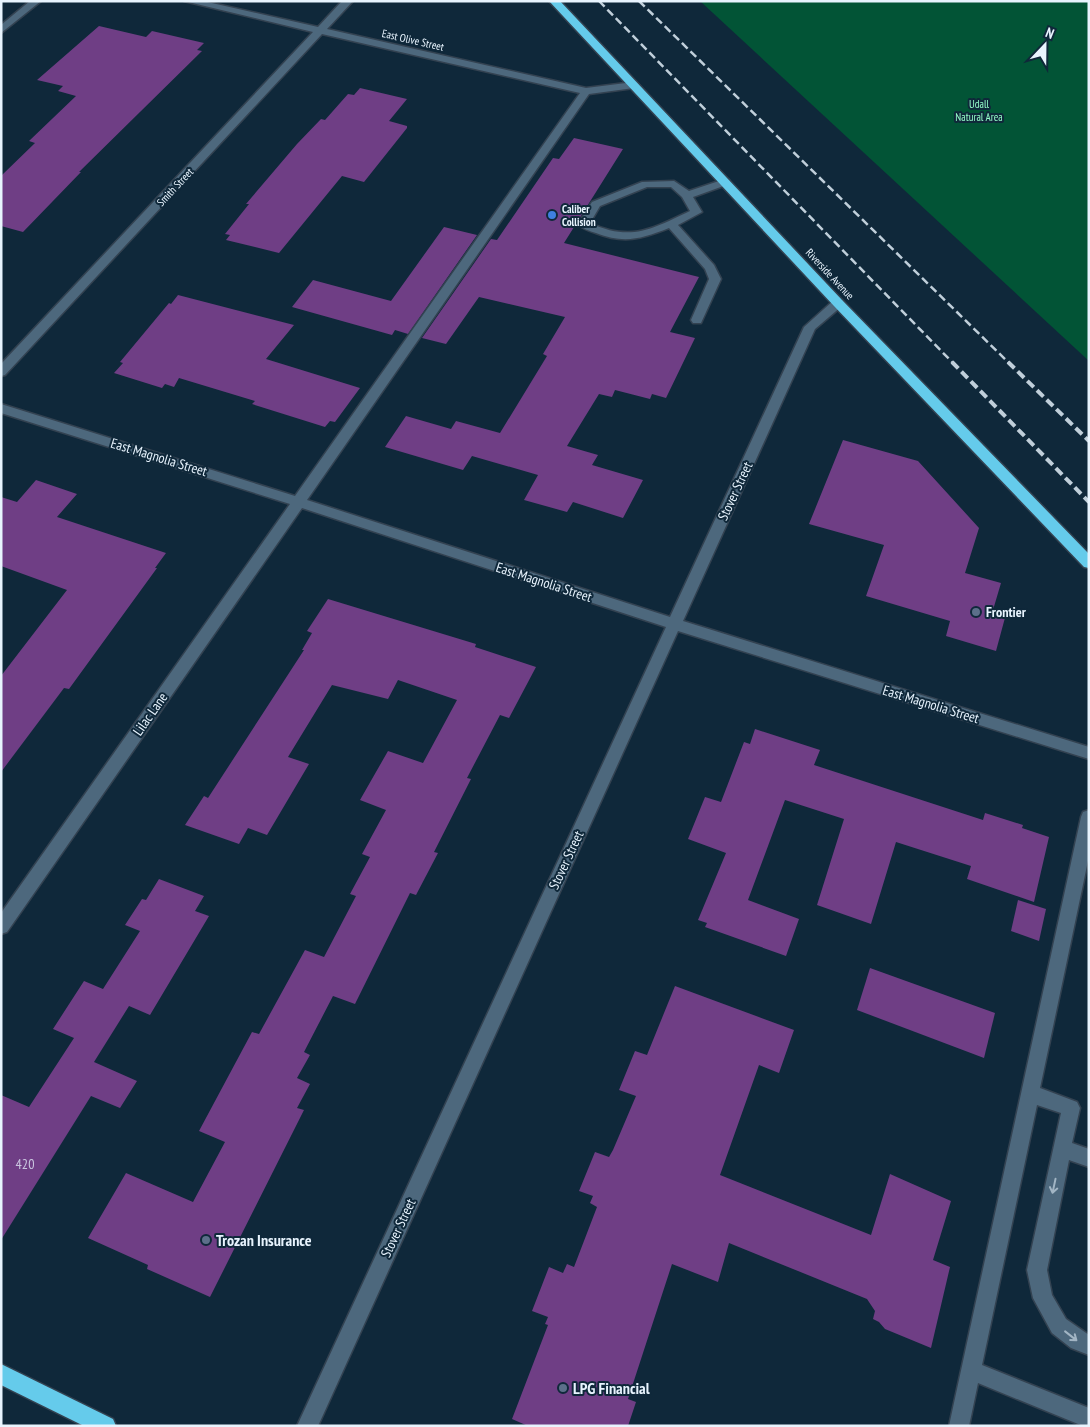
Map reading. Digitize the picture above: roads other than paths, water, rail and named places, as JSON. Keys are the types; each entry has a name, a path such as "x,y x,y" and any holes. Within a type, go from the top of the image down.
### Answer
{"highway":[{"name":"Riverside Avenue","path":"554,1 838,303 1089,563"},
{"path":"1,1374 106,1426"}],"street":[{"path":"1,30 36,1"},
{"name":"East Olive Street","path":"189,1 586,91 634,85"},
{"name":"Smith Street","path":"1,372 348,1"},
{"name":"Lilac Lane","path":"1,927 586,91"},
{"path":"687,195 725,182"},
{"path":"646,184 674,184 687,195 696,212 671,224 624,238 596,230 584,224 596,204 646,184"},
{"path":"671,224 710,268 714,279 697,320"},
{"name":"Stover Street","path":"307,1426 810,327 838,303"},
{"name":"East Magnolia Street","path":"1,408 299,502 674,624 1089,753"},
{"path":"959,1426 1089,817"},
{"path":"1031,1094 1071,1108 1037,1270 1043,1298 1059,1326 1078,1341 1089,1345"},
{"path":"1062,1148 1089,1158"},
{"path":"971,1370 1089,1418"}],"railway":[{"path":"599,1 953,363"},
{"path":"639,1 1009,363"},
{"path":"952,362 1089,502"},
{"path":"1008,362 1089,441"}],"place":[{"name":"Caliber Collision","path":"552,215"},
{"name":"Frontier","path":"976,612"},
{"name":"Trozan Insurance","path":"206,1240"},
{"name":"LPG Financial","path":"563,1388"}],"park label":[{"name":"Udall Natural Area","path":"979,110"}]}
